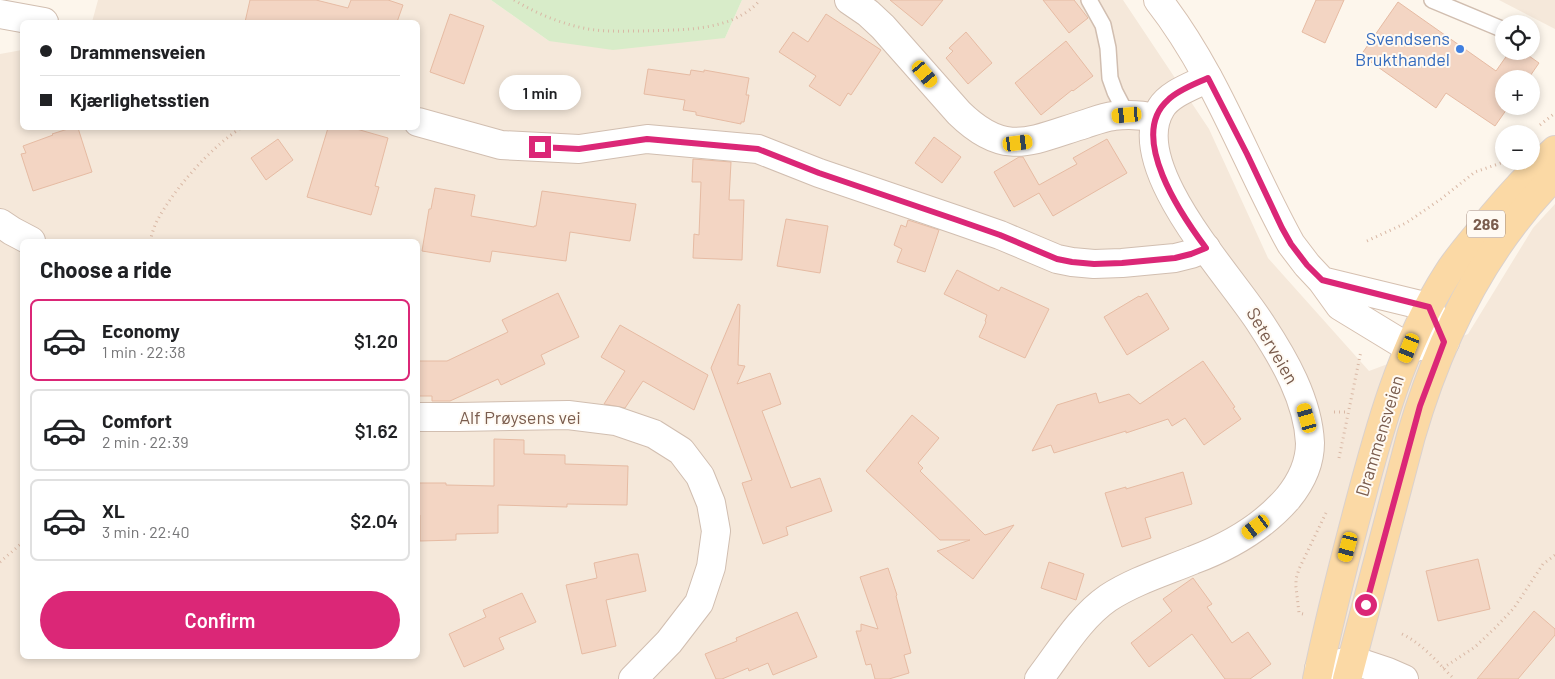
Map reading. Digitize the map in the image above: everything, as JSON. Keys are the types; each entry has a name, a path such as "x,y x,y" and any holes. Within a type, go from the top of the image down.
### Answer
{"main road":[{"name":"Drammensveien","path":"1321,676 1365,481 1394,386 1409,348 1448,272 1519,185 1555,150"},
{"name":"Drammensveien","path":"1350,670 1420,406 1444,342 1478,275 1497,245 1531,201 1555,176"}],"street":[{"path":"849,0 868,13 883,27 958,113 986,136 1018,143 1033,141 1113,116 1127,115 1156,118"},
{"path":"1158,0 1186,40 1208,78 1291,244 1307,265 1322,280 1340,306 1409,348 1444,342 1429,307 1322,280"},
{"path":"0,14 33,20"},
{"name":"Seterveien","path":"1040,679 1076,630 1105,600 1124,588 1150,576 1196,560 1244,536 1268,518 1284,502 1297,487 1305,472 1310,446 1309,432 1305,412 1296,388 1281,357 1261,324 1182,212 1158,165 1154,153 1153,130 1161,107 1168,99 1208,78"},
{"path":"420,123 501,145 579,149 647,139 758,149 819,173 1000,235 1057,259 1072,262 1094,264 1122,263 1175,258 1206,248"},
{"path":"0,223 27,239"},
{"name":"Alf Prøysens vei","path":"420,416 568,415 616,421 654,434 680,451 700,476 711,503 716,531 711,567 698,603 669,642 633,679"},
{"path":"1321,676 1350,670 1388,672 1404,679"}],"lane":[{"path":"1089,0 1103,25 1108,48 1110,78 1114,92 1127,115"},
{"path":"1432,0 1495,26"}],"path":[{"path":"514,0 530,10 564,23 589,29 613,31 690,29 709,26 730,21 748,11 760,0"},
{"path":"151,239 157,220 178,190 222,142 238,130"},
{"path":"1367,241 1406,223 1441,199 1475,172 1495,166"},
{"path":"1356,372 1362,348"},
{"path":"1340,411 1348,412"},
{"path":"0,562 20,545"},
{"path":"1443,668 1475,647 1495,628 1514,608 1543,564 1555,555"},
{"path":"1402,634 1422,646 1454,679"}],"shaded area":[{"path":"98,0 491,0 549,41 725,38 742,0 1123,0 1209,129 1268,258 1369,371 1468,334 1533,228 1555,204 1555,679 0,679 0,54 20,50 20,130 420,130 420,20 93,20"},
{"path":"1499,0 1555,0 1555,29 1540,21 1540,15 1528,15"}],"green space":[{"path":"491,0 742,0 725,38 613,50 549,41"}],"building":[{"path":"250,0 316,0 348,8 351,0 388,0 403,5 398,20 245,20"},
{"path":"890,0 943,0 922,26"},
{"path":"1043,0 1074,0 1088,18 1069,33"},
{"path":"1316,0 1344,0 1325,43 1302,32"},
{"path":"1398,2 1495,70 1495,115 1503,115 1495,126 1446,93 1436,108 1361,55"},
{"path":"450,14 484,26 464,84 430,72"},
{"path":"826,14 881,50 851,95 848,93 840,106 809,86 816,76 779,52 793,32 808,42"},
{"path":"966,32 992,63 968,84 946,58 953,51 949,48"},
{"path":"1066,41 1093,76 1041,115 1015,83"},
{"path":"1504,60 1535,60 1539,63 1534,70 1497,70"},
{"path":"648,69 690,75 691,70 704,72 704,70 749,78 746,95 749,95 744,122 741,122 741,124 696,115 696,112 683,110 685,100 644,94"},
{"path":"65,130 79,130 92,172 33,191 21,154 26,153 23,146"},
{"path":"327,130 360,130 388,138 375,186 379,187 371,215 307,197"},
{"path":"934,137 961,157 942,183 915,163"},
{"path":"278,139 293,160 266,180 251,158"},
{"path":"1107,139 1127,173 1053,216 1039,193 1014,207 994,172 1019,157 1023,157 1039,185 1077,164 1073,158"},
{"path":"693,159 731,162 729,200 744,200 742,260 693,258 694,234 699,235 701,182 692,182"},
{"path":"435,188 475,195 471,216 534,227 536,226 542,191 636,204 630,241 570,232 566,261 492,251 490,262 422,251 429,209 431,209"},
{"path":"786,219 828,226 820,273 777,266"},
{"path":"908,220 939,230 925,272 897,262 902,249 894,245 901,225 906,227"},
{"path":"957,270 999,291 1001,287 1049,309 1025,358 979,337 987,315 944,294"},
{"path":"558,293 579,337 541,355 545,364 501,385 498,379 450,401 432,401 432,396 420,396 420,361 447,361 508,332 502,320"},
{"path":"1147,293 1169,329 1127,355 1104,317"},
{"path":"738,304 740,305 738,365 745,366 737,384 770,373 781,404 762,411 791,488 820,478 832,511 786,527 788,535 763,544 742,483 752,480 711,368"},
{"path":"620,325 708,375 694,410 643,381 625,408 604,404 625,371 601,357"},
{"path":"1203,361 1235,407 1233,408 1241,419 1204,445 1185,418 1172,426 1168,419 1054,453 1051,445 1032,451 1057,405 1096,393 1099,403 1129,394 1140,404"},
{"path":"912,415 939,438 918,463 923,468 920,471 985,535 1014,525 973,579 937,551 970,540 940,540 866,471"},
{"path":"494,439 524,440 524,454 565,455 565,464 628,466 627,505 567,504 567,507 498,505 498,533 456,534 456,540 420,541 420,483 494,486"},
{"path":"1183,472 1192,504 1145,518 1151,538 1122,547 1105,493 1126,487 1126,489"},
{"path":"638,554 646,591 606,600 616,646 582,654 566,585 597,578 594,563"},
{"path":"1478,559 1490,609 1438,621 1426,571"},
{"path":"1049,562 1084,574 1076,600 1041,588"},
{"path":"888,568 897,595 911,653 904,655 909,673 889,679 875,679 871,664 866,665 856,631 861,631 861,624 878,629 860,577"},
{"path":"1193,578 1212,604 1207,607 1232,643 1248,632 1271,664 1250,679 1225,679 1192,634 1149,667 1131,643 1172,611 1163,599"},
{"path":"522,593 536,622 499,638 504,649 464,667 449,634 486,617 483,610"},
{"path":"1534,611 1555,629 1555,635 1518,679 1477,679"},
{"path":"797,612 817,657 773,675 768,663 749,671 748,668 722,679 716,679 705,654 737,641 736,638"}],"place":[{"name":"Svendsens Brukthandel","path":"1460,49"}],"route":[{"path":"540,147 579,149 647,139 758,149 819,173 1000,235 1057,259 1094,264 1175,258 1206,248 1189,226 1158,165 1154,153 1153,130 1161,107 1168,99 1208,78 1282,228 1291,244 1307,265 1322,280 1429,307 1444,342 1411,436 1366,605"}]}
